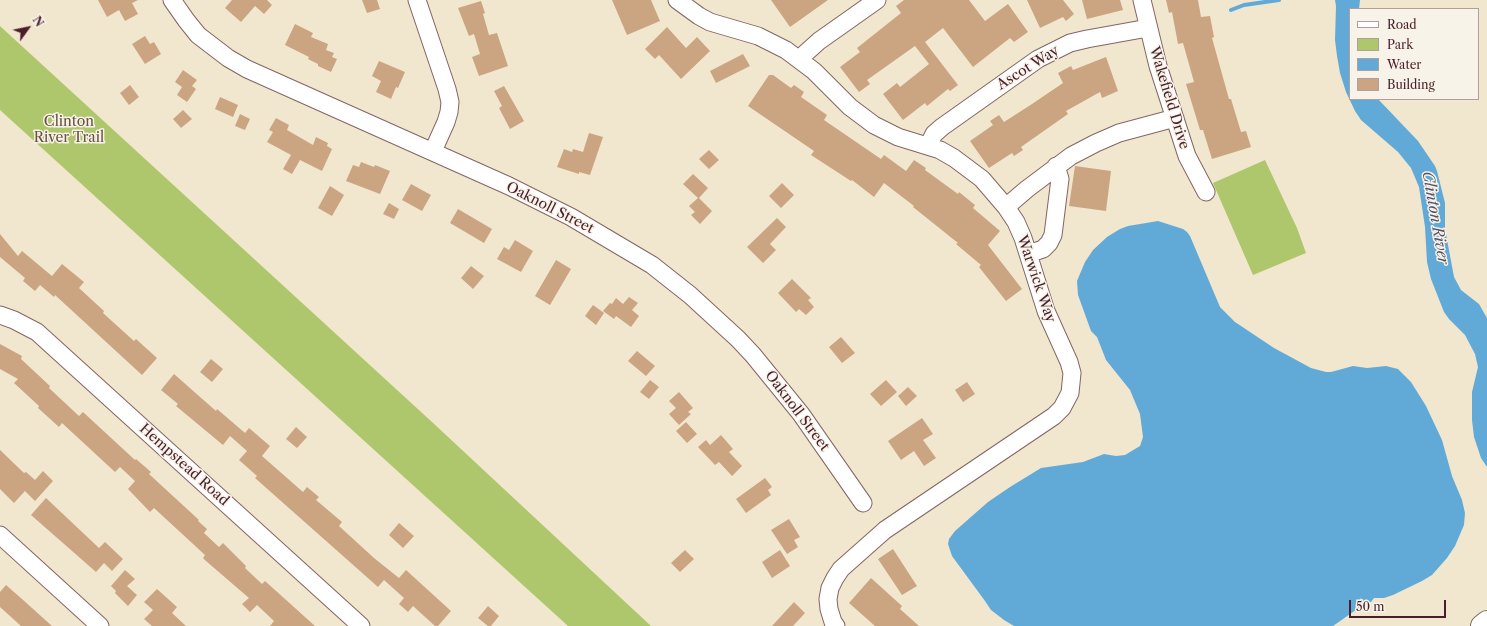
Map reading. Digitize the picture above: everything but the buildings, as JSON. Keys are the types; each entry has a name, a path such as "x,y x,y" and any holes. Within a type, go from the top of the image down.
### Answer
{"highway":[{"path":"1482,626 1487,622"}],"street":[{"name":"Oaknoll Street","path":"172,0 198,35 234,62 271,81 433,151 509,186 572,217 652,265 690,295 738,338 773,378 801,414 863,503"},
{"path":"417,0 450,102 448,117 433,151"},
{"name":"Warwick Way","path":"677,0 710,22 758,36 786,50 814,71 863,118 886,132 944,153 982,179 1006,207 1020,232 1046,310 1070,362 1072,385 1067,400 1054,416 891,526 849,561 835,578 830,588 829,609 833,622 836,626"},
{"path":"799,59 818,41 877,0"},
{"name":"Wakefield Drive","path":"1142,0 1158,66 1187,156 1206,192"},
{"name":"Ascot Way","path":"928,146 934,134 942,127 1025,67 1049,53 1070,43 1148,28"},
{"path":"1006,207 1056,166 1071,156 1096,143 1133,129 1175,118"},
{"path":"1028,254 1043,249 1049,243 1053,235 1060,179 1056,166"},
{"name":"Hempstead Road","path":"0,315 14,320 37,332 362,626"},
{"path":"0,535 100,626"}],"green space":[{"name":"Clinton River Trail","path":"0,26 432,422 651,626 568,626 0,110"},
{"path":"1265,160 1297,228 1306,253 1253,275 1213,183"}],"water":[{"path":"1335,0 1360,0 1359,8 1349,8 1349,98 1340,73 1337,56 1335,40"},
{"name":"Clinton River","path":"1350,100 1379,100 1418,141 1437,171 1445,203 1445,229 1454,277 1461,290 1479,304 1487,318 1487,467 1481,458 1474,437 1472,420 1472,392 1478,367 1475,354 1465,335 1444,312 1431,279 1427,262 1425,227 1419,187 1411,168 1398,152 1361,120"},
{"path":"1158,221 1183,229 1187,232 1220,307 1235,322 1274,348 1311,368 1326,372 1353,366 1367,368 1386,366 1398,369 1411,382 1426,406 1442,440 1452,476 1462,500 1465,513 1464,525 1455,546 1432,575 1393,595 1384,598 1374,598 1371,602 1363,605 1333,626 1014,626 991,610 952,556 948,544 949,539 955,531 988,502 1041,468 1083,462 1104,454 1116,456 1125,455 1140,446 1143,437 1140,414 1130,390 1106,360 1097,337 1091,331 1078,295 1077,281 1085,262 1093,250 1107,237 1128,226"}],"waterway":[{"path":"1231,10 1244,5 1279,0"}]}
